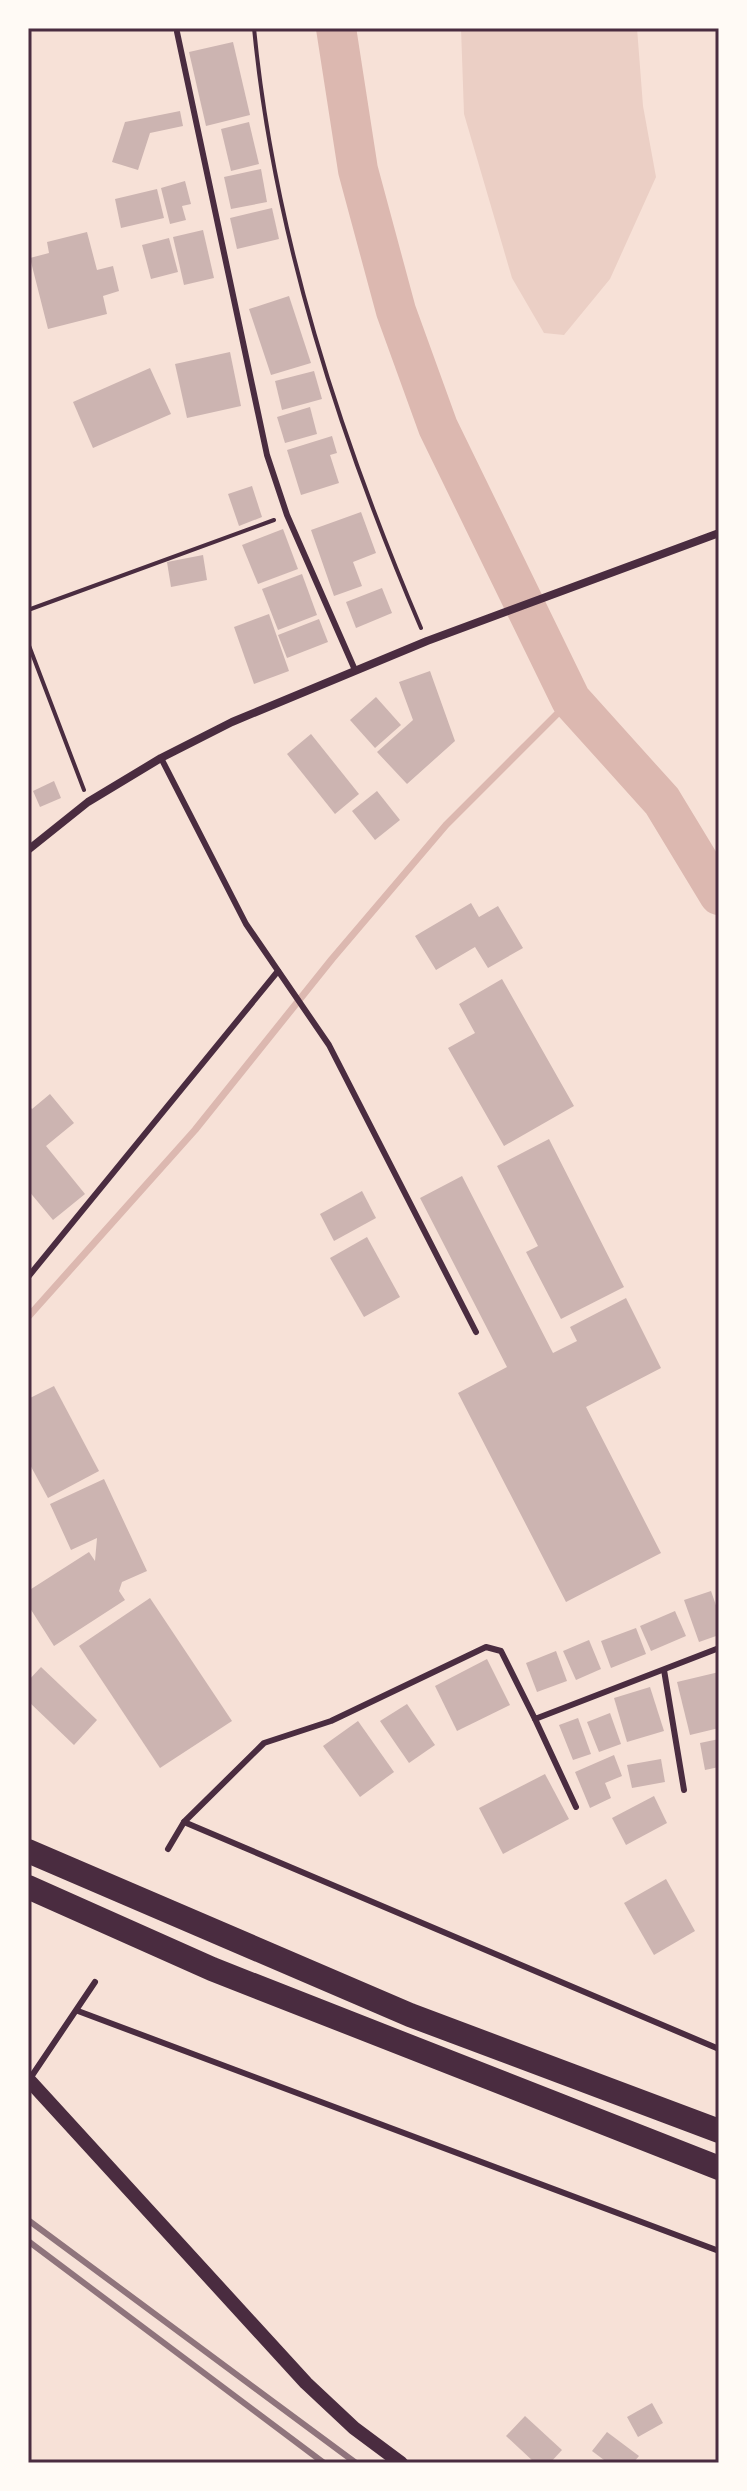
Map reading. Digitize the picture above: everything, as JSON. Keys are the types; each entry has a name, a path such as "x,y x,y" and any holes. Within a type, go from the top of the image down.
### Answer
{"highway":[{"path":"28,1851 410,2015 719,2131"},
{"path":"28,1887 212,1969 719,2168"}],"street":[{"path":"28,850 88,802 161,758 300,691 719,533"},
{"path":"28,2080 306,2383 354,2428 401,2463"}],"lane":[{"path":"177,32 267,455 287,515 355,670"},
{"path":"161,758 246,924 329,1045 476,1332"},
{"path":"28,1277 278,971"},
{"path":"168,1849 184,1822 264,1743 331,1721 486,1647 501,1651 576,1807"},
{"path":"535,1719 719,1648"},
{"path":"664,1670 684,1790"},
{"path":"184,1822 719,2049"},
{"path":"28,2080 95,1982"},
{"path":"78,2011 719,2251"}],"path":[{"path":"254,28 267,127 299,275 354,457 388,550 427,641"},
{"path":"28,610 287,515"},
{"path":"28,643 88,802"}],"shaded area":[{"path":"461,28 637,28 643,106 656,177 610,279 564,335 544,333 512,278 464,114"}],"building":[{"path":"233,42 250,115 206,126 189,52"},
{"path":"180,111 183,126 150,133 138,170 112,162 125,122"},
{"path":"249,122 259,164 231,171 221,129"},
{"path":"261,169 267,202 231,209 224,177"},
{"path":"185,181 191,204 182,206 186,220 170,224 161,188"},
{"path":"157,189 164,218 121,228 115,199"},
{"path":"272,208 279,239 237,249 230,218"},
{"path":"203,230 214,278 184,285 173,237"},
{"path":"87,232 97,270 113,266 119,291 103,296 107,314 48,329 30,258 49,253 47,242"},
{"path":"169,238 178,272 151,279 142,245"},
{"path":"289,296 311,363 271,375 249,309"},
{"path":"230,352 241,406 187,418 175,364"},
{"path":"150,368 171,414 93,448 73,402"},
{"path":"314,371 322,399 282,410 275,381"},
{"path":"310,407 317,434 285,443 277,417"},
{"path":"332,436 337,453 330,455 339,483 301,495 287,450"},
{"path":"252,486 262,517 239,526 228,494"},
{"path":"361,512 376,553 353,562 362,586 334,596 311,530"},
{"path":"283,529 298,569 258,584 242,545"},
{"path":"203,555 207,580 171,587 167,562"},
{"path":"302,574 317,615 278,630 262,589"},
{"path":"382,588 392,613 356,628 346,602"},
{"path":"269,614 289,671 254,684 234,627"},
{"path":"319,619 328,642 287,658 278,635"},
{"path":"430,671 455,741 407,784 377,752 413,720 399,682"},
{"path":"376,697 401,725 375,748 350,720"},
{"path":"311,734 359,794 335,814 287,754"},
{"path":"54,781 61,798 40,807 33,791"},
{"path":"377,791 400,820 375,840 352,811"},
{"path":"471,903 479,917 498,906 523,948 488,968 475,947 436,970 415,936"},
{"path":"502,979 574,1106 504,1146 448,1048 475,1033 459,1004"},
{"path":"50,1094 74,1123 46,1146 85,1194 53,1220 28,1190 28,1105 32,1109"},
{"path":"549,1139 624,1287 561,1319 526,1252 538,1246 497,1166"},
{"path":"462,1176 553,1353 577,1341 570,1327 626,1298 661,1368 586,1407 661,1553 566,1602 458,1393 507,1367 420,1198"},
{"path":"362,1191 376,1218 334,1241 320,1214"},
{"path":"367,1237 400,1297 364,1317 330,1258"},
{"path":"54,1386 99,1471 48,1498 28,1461 28,1399"},
{"path":"104,1479 147,1571 122,1582 119,1591 125,1600 54,1646 28,1605 28,1591 89,1552 95,1561 97,1538 71,1550 50,1504"},
{"path":"711,1591 719,1614 719,1635 699,1642 684,1600"},
{"path":"150,1598 232,1721 160,1768 79,1646"},
{"path":"675,1611 686,1636 651,1651 640,1626"},
{"path":"636,1628 646,1654 611,1668 601,1641"},
{"path":"589,1640 601,1669 576,1680 563,1651"},
{"path":"556,1651 567,1681 537,1692 526,1663"},
{"path":"487,1659 510,1705 457,1731 435,1686"},
{"path":"41,1667 97,1720 74,1745 28,1701 28,1681"},
{"path":"719,1672 719,1728 690,1735 677,1682"},
{"path":"650,1687 664,1731 627,1742 614,1698"},
{"path":"407,1704 435,1745 409,1763 380,1721"},
{"path":"610,1713 621,1744 599,1752 587,1722"},
{"path":"578,1718 591,1754 573,1760 559,1725"},
{"path":"358,1721 394,1772 360,1797 323,1746"},
{"path":"719,1739 719,1767 705,1770 700,1743"},
{"path":"614,1755 622,1776 605,1783 611,1798 590,1808 575,1772"},
{"path":"661,1759 665,1782 632,1788 627,1765"},
{"path":"545,1774 569,1819 503,1854 479,1808"},
{"path":"654,1796 667,1823 626,1845 612,1818"},
{"path":"666,1879 695,1931 654,1955 624,1903"},
{"path":"652,2403 663,2423 638,2437 627,2417"},
{"path":"525,2416 562,2450 550,2463 535,2463 506,2436"},
{"path":"607,2432 639,2456 633,2463 608,2463 592,2451"}],"waterway":[{"path":"336,28 358,170 396,311 438,427 571,700 662,801 719,895"},
{"path":"28,1317 195,1130 332,959 446,825 571,700"}],"railway":[{"path":"28,2220 356,2463"},
{"path":"28,2241 324,2463"}]}
